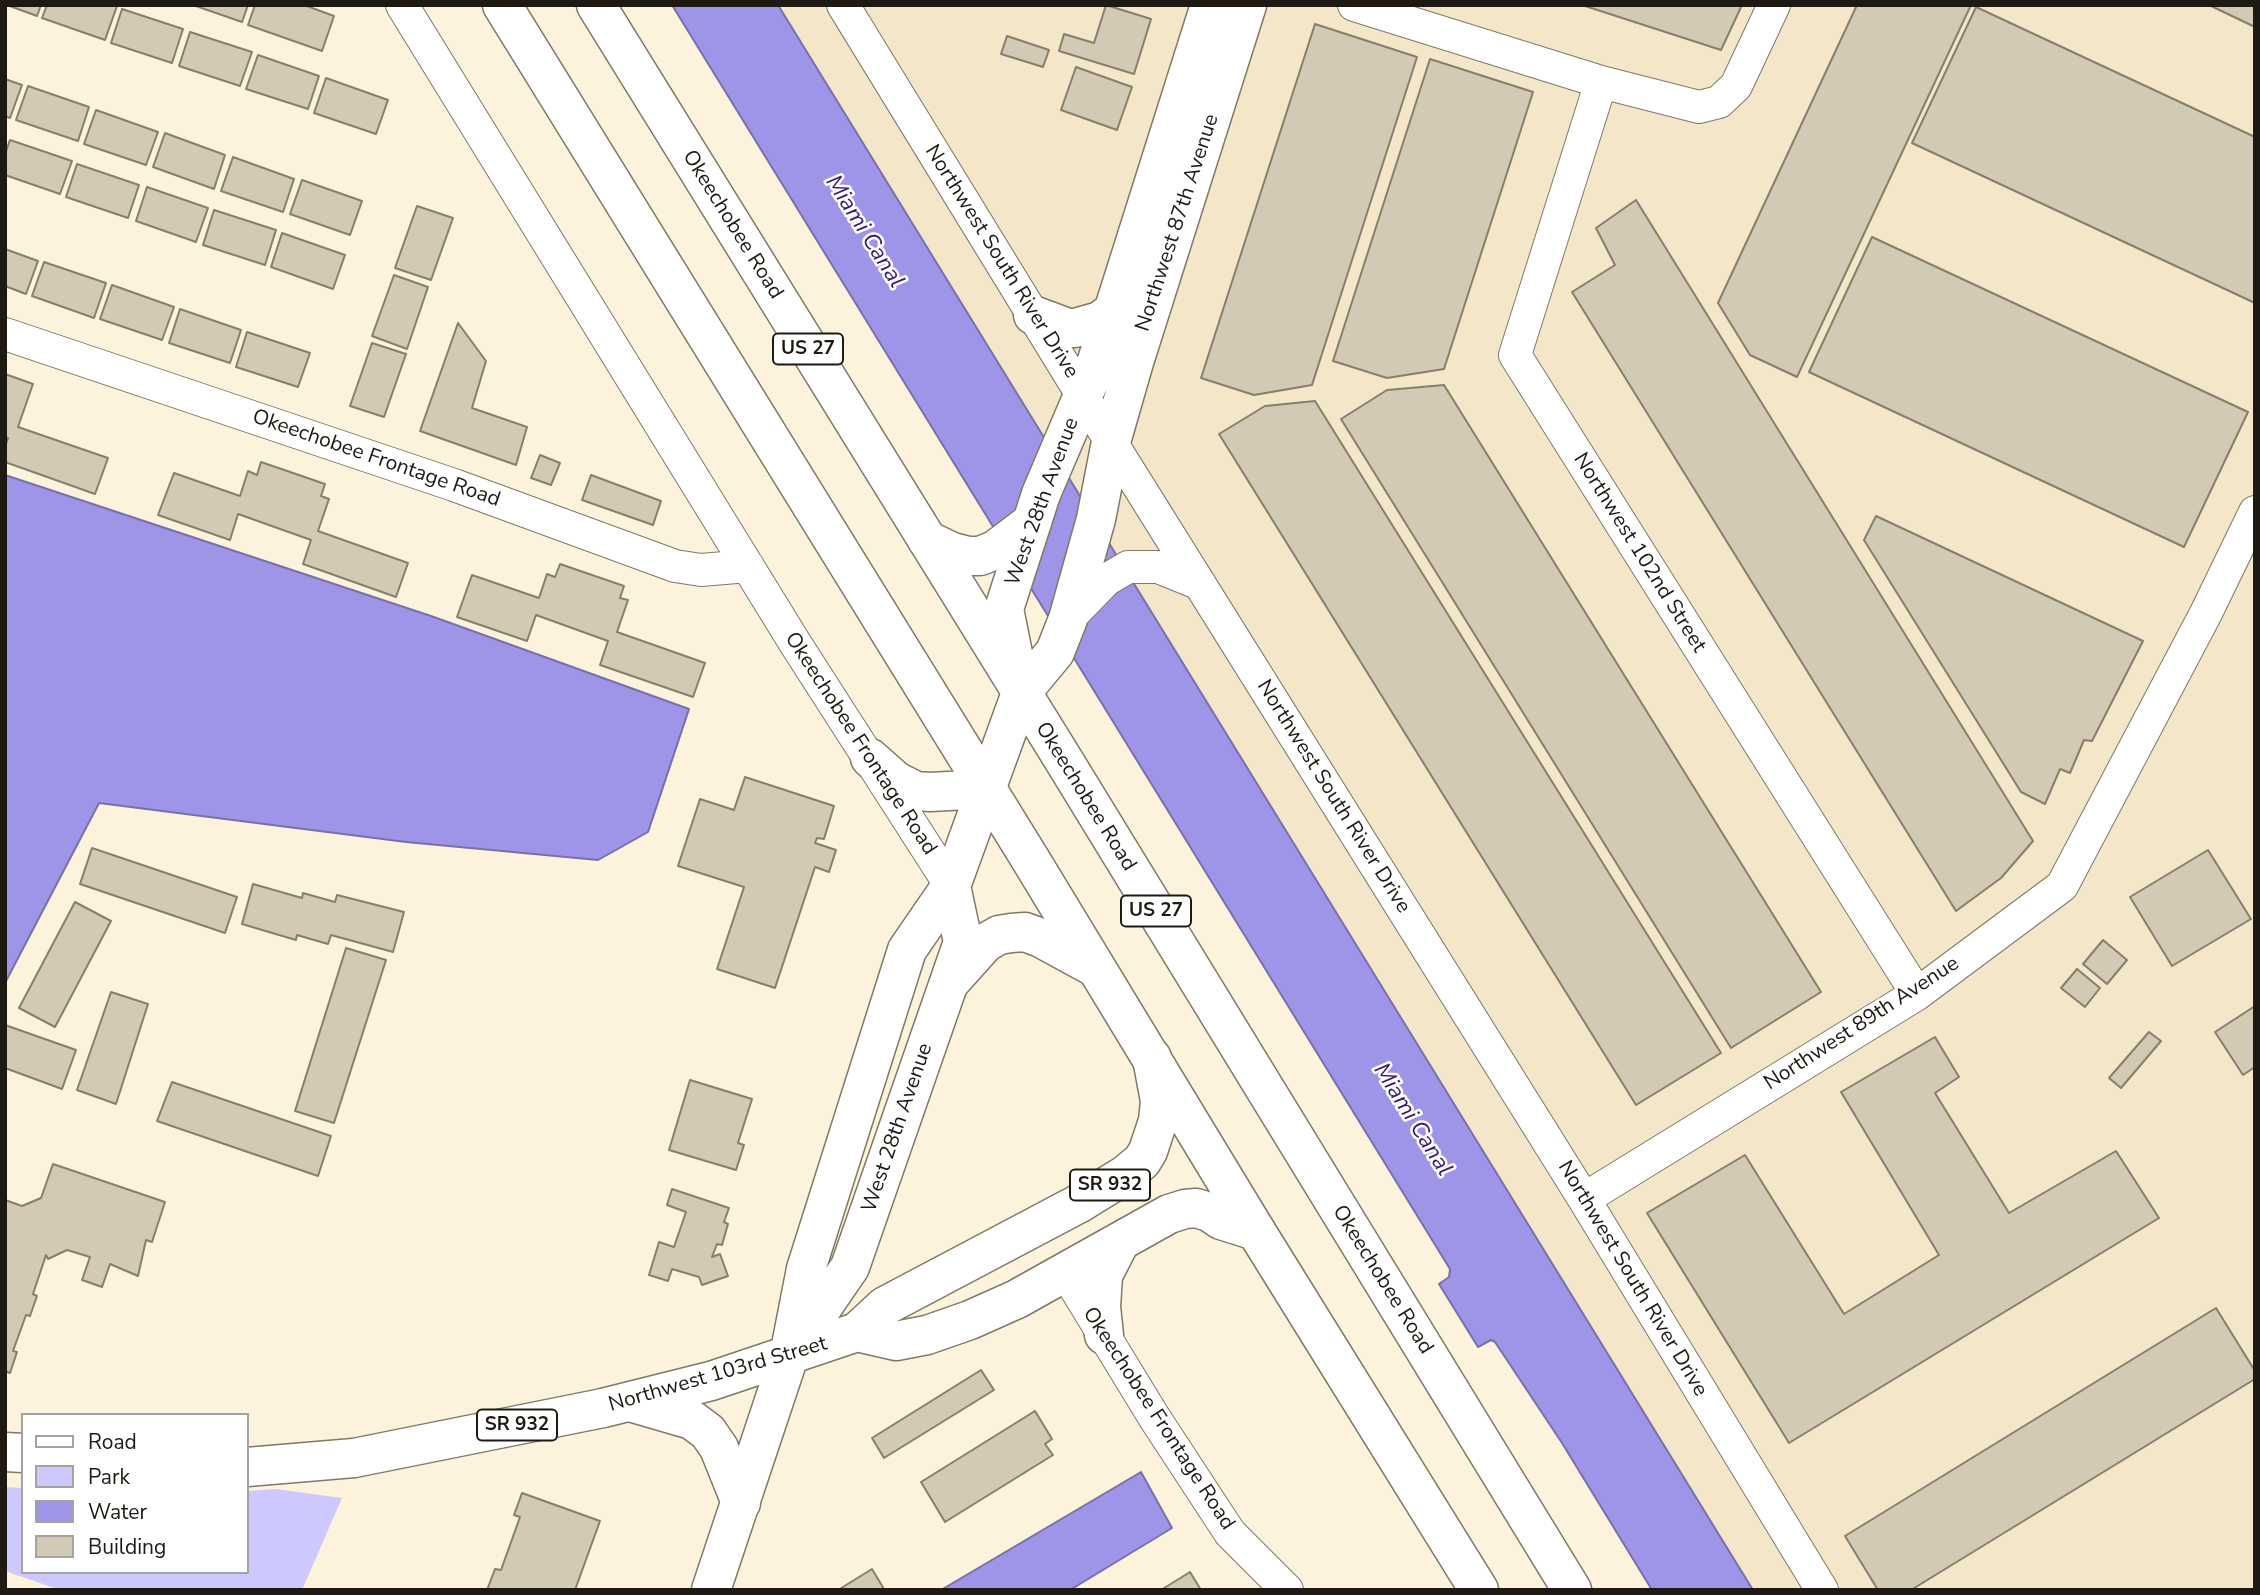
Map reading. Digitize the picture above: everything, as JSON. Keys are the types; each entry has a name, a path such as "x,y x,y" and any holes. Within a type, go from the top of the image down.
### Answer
{"main road":[{"path":"502,5 1479,1590"},
{"name":"Okeechobee Road","path":"596,5 1572,1590"},
{"name":"Northwest 87th Avenue","path":"1082,394 1093,372 1210,5"},
{"name":"Northwest 87th Avenue","path":"1111,442 1247,5"},
{"path":"1033,315 1075,328 1100,321 1113,311"},
{"name":"West 28th Avenue","path":"1021,692 1004,609 1005,562 1032,522 1082,394"},
{"name":"West 28th Avenue","path":"711,1590 789,1356 806,1269 907,950 951,886 1021,692 1062,635 1096,519 1111,442"},
{"path":"927,540 952,552 1005,562"},
{"path":"870,758 896,781 916,791 986,789"},
{"name":"West 28th Avenue","path":"789,1356 850,1267 950,982 963,942 951,886"},
{"path":"950,982 985,943 999,935 1011,933 1025,932 1041,938 1097,969"},
{"name":"SR 932","path":"980,1256 1078,1204 1125,1175 1142,1161 1158,1121 1160,1101 1152,1058"},
{"path":"866,1079 877,1090 883,1120 873,1200"},
{"name":"SR 932","path":"857,1332 896,1341 927,1335 970,1320 1017,1299 1169,1214 1185,1209 1203,1210 1221,1220 1256,1231"},
{"path":"1104,1335 1101,1307 1104,1275 1120,1242"},
{"path":"857,1246 863,1267 880,1285 888,1288 918,1288"},
{"path":"980,1256 1042,1262 1066,1273"},
{"name":"Northwest 103rd Street","path":"248,1467 354,1458 711,1381 857,1332 885,1306 980,1256"},
{"path":"628,1401 692,1420 708,1432 719,1448 741,1503"}],"street":[{"name":"Okeechobee Frontage Road","path":"402,5 748,566 951,886"},
{"name":"Northwest South River Drive","path":"843,5 1111,442 1584,1199 1822,1590"},
{"path":"1354,5 1601,82 1699,107 1719,102 1736,86 1774,5"},
{"name":"Northwest 102nd Street","path":"1601,82 1515,355 1917,994"},
{"name":"Okeechobee Frontage Road","path":"5,334 454,485 675,566 701,570 748,566"},
{"name":"Northwest 89th Avenue","path":"1584,1199 1917,994 2062,886 2206,613 2255,512"},
{"path":"1062,635 1106,580 1128,567 1158,567 1200,584"},
{"name":"Okeechobee Frontage Road","path":"1066,1273 1154,1417 1230,1533 1287,1590"}],"shaded area":[{"path":"779,5 2255,5 2255,1590 1754,1590"}],"green space":[{"path":"5,1487 21,1488 21,1574 248,1574 248,1491 276,1489 342,1498 302,1590 60,1590 5,1571"}],"water":[{"name":"Miami Canal","path":"672,5 778,5 1753,1590 1652,1590 1562,1443 1495,1342 1491,1340 1478,1347 1439,1284 1449,1277 1450,1269"},
{"path":"5,475 431,616 689,709 648,832 598,860 406,842 99,803 5,983"},
{"path":"1141,1472 1172,1528 1070,1590 941,1590"}],"building":[{"path":"7,5 41,5 37,16"},
{"path":"47,5 117,6 105,40 42,18"},
{"path":"193,5 248,5 242,22"},
{"path":"255,5 304,5 334,16 322,51 248,25"},
{"path":"1106,5 1151,19 1134,74 1059,51 1064,34 1094,43"},
{"path":"1582,5 1742,5 1721,50"},
{"path":"1857,5 1971,5 1797,377 1750,355 1718,303"},
{"path":"2209,5 2255,5 2255,27"},
{"path":"1976,7 2255,137 2255,303 1912,143"},
{"path":"122,9 183,29 172,63 111,43"},
{"path":"1315,24 1417,57 1312,385 1254,395 1201,378"},
{"path":"190,32 252,52 240,86 179,66"},
{"path":"1007,36 1049,50 1043,67 1001,54"},
{"path":"258,55 319,76 308,109 246,89"},
{"path":"1430,59 1533,92 1444,369 1387,378 1333,361"},
{"path":"1076,67 1132,87 1117,130 1061,110"},
{"path":"326,78 388,100 376,134 314,113"},
{"path":"5,79 22,85 10,118 5,116"},
{"path":"28,86 89,107 78,141 16,120"},
{"path":"96,110 158,132 146,165 84,144"},
{"path":"165,133 225,155 214,189 153,167"},
{"path":"10,140 72,161 60,194 5,175 5,154"},
{"path":"233,157 294,179 283,212 221,191"},
{"path":"77,164 139,185 128,218 66,197"},
{"path":"302,180 362,201 350,235 290,214"},
{"path":"147,187 208,208 196,242 136,221"},
{"path":"1636,200 2033,841 2001,878 1956,911 1572,292 1615,265 1596,228"},
{"path":"417,206 453,218 431,280 395,268"},
{"path":"214,210 276,230 265,265 203,245"},
{"path":"282,233 345,255 333,289 271,267"},
{"path":"1872,237 2248,412 2184,547 1809,372"},
{"path":"5,249 38,261 26,294 5,286"},
{"path":"44,262 106,283 94,318 32,296"},
{"path":"394,275 428,287 407,349 372,336"},
{"path":"112,285 174,307 162,340 100,319"},
{"path":"180,309 241,330 230,363 169,343"},
{"path":"458,323 486,361 472,408 527,427 516,465 420,431"},
{"path":"247,332 310,353 298,387 236,367"},
{"path":"372,343 406,354 384,417 350,406"},
{"path":"5,374 33,384 18,427 108,458 95,494 5,462 8,438 5,437"},
{"path":"1444,385 1821,992 1731,1048 1341,419 1387,390"},
{"path":"1315,401 1721,1053 1636,1105 1219,434 1265,406"},
{"path":"540,455 560,463 551,485 531,478"},
{"path":"261,462 325,484 321,496 329,499 318,531 408,563 396,597 303,564 311,540 238,514 230,540 158,515 174,473 240,496 248,471 257,475"},
{"path":"591,475 661,501 653,525 582,500"},
{"path":"1876,516 2143,641 2092,741 2084,740 2070,773 2060,769 2045,804 2021,792 1864,540"},
{"path":"560,564 624,586 620,598 628,600 617,632 705,663 693,697 600,665 608,641 536,615 527,641 457,617 472,575 539,598 547,574 555,577"},
{"path":"745,777 834,806 824,839 817,838 815,843 836,850 829,872 815,867 775,988 717,969 744,887 678,866 700,799 734,810"},
{"path":"92,848 237,897 225,933 80,884"},
{"path":"2208,850 2251,919 2172,966 2130,897"},
{"path":"253,884 302,898 303,893 335,902 337,895 404,912 393,952 331,935 328,944 297,935 296,940 242,924"},
{"path":"75,902 111,921 55,1027 19,1008"},
{"path":"2103,940 2127,960 2107,984 2083,964"},
{"path":"346,948 386,960 334,1123 295,1111"},
{"path":"2077,969 2100,988 2085,1007 2061,988"},
{"path":"111,992 148,1004 116,1104 77,1090"},
{"path":"2255,1006 2255,1067 2243,1075 2215,1032"},
{"path":"5,1025 76,1050 62,1089 5,1068"},
{"path":"2149,1032 2161,1041 2121,1088 2109,1078"},
{"path":"1935,1037 1959,1077 1935,1093 2009,1213 2116,1151 2159,1218 1789,1443 1647,1213 1745,1155 1844,1314 1939,1255 1841,1092"},
{"path":"690,1080 752,1099 738,1143 744,1145 736,1170 669,1150"},
{"path":"172,1082 331,1136 318,1176 157,1121"},
{"path":"53,1164 165,1202 152,1242 146,1240 138,1276 110,1264 102,1287 82,1280 90,1257 67,1250 48,1259 46,1255 33,1294 37,1296 30,1316 26,1315 13,1351 17,1352 10,1373 5,1371 5,1200 22,1206 41,1198"},
{"path":"672,1189 729,1208 724,1222 728,1224 722,1245 717,1244 712,1257 720,1254 728,1276 702,1285 699,1277 672,1269 668,1281 649,1275 659,1242 674,1247 686,1212 667,1205"},
{"path":"2216,1308 2255,1371 2255,1379 1911,1590 1878,1590 1845,1536"},
{"path":"981,1370 994,1390 884,1458 872,1438"},
{"path":"1035,1411 1052,1439 1045,1444 1053,1455 945,1522 921,1482"},
{"path":"522,1493 600,1521 575,1590 487,1590 495,1569 501,1570 520,1517 514,1515"},
{"path":"872,1569 884,1589 838,1590"},
{"path":"1190,1572 1201,1590 1161,1590"}]}
